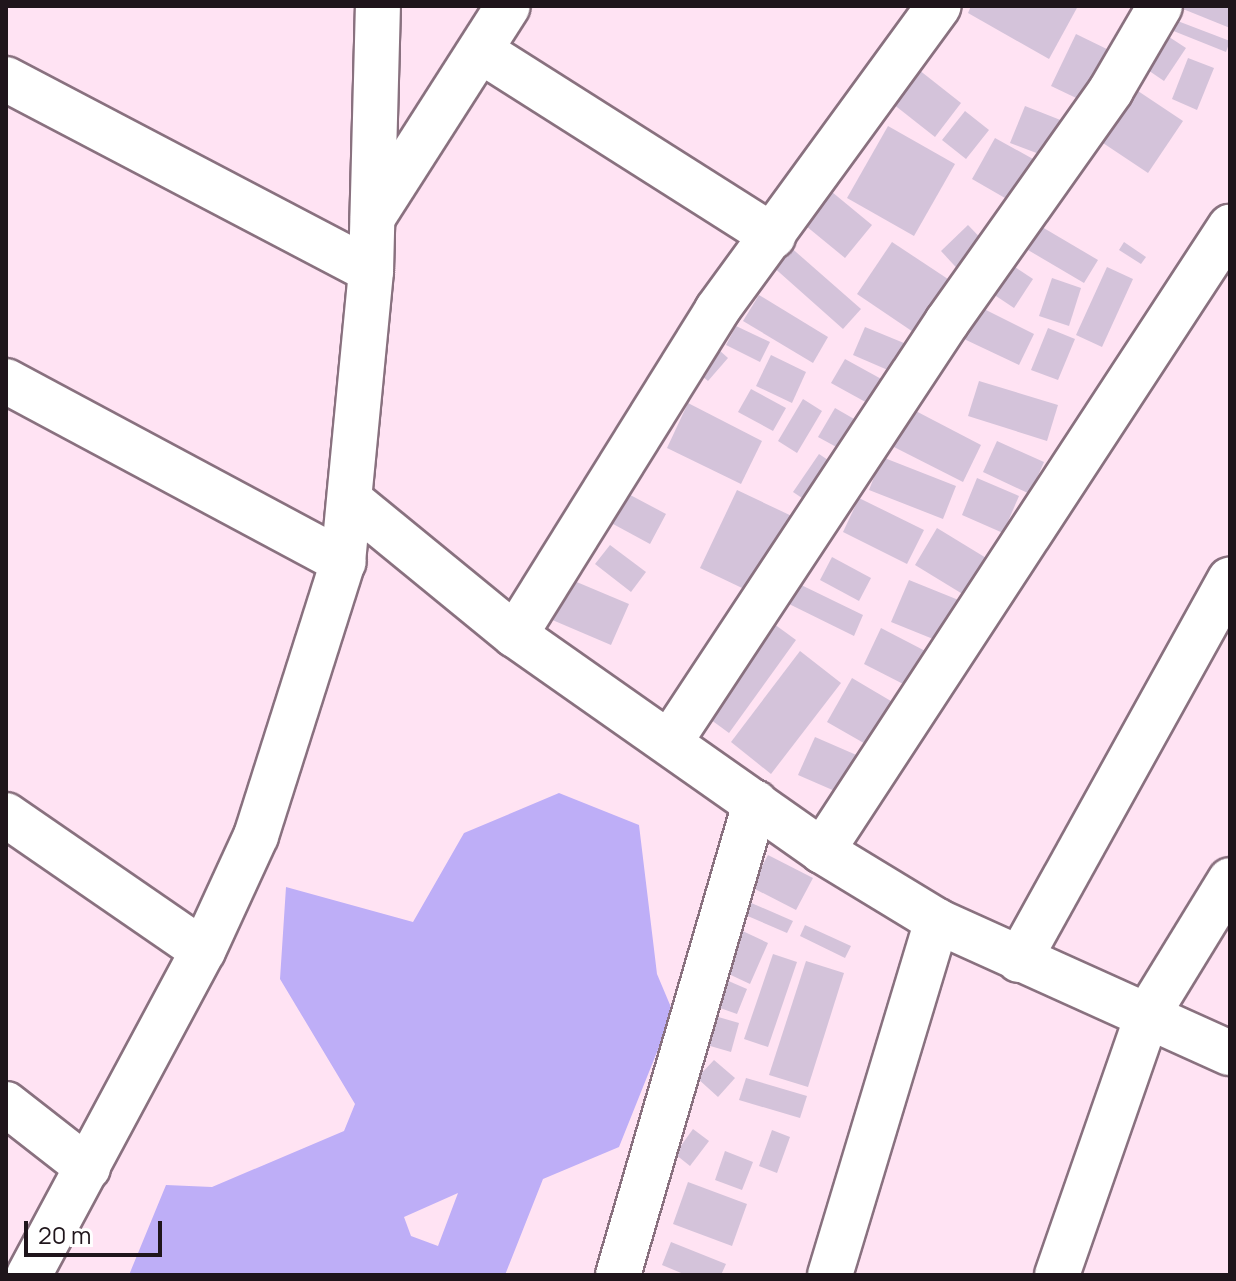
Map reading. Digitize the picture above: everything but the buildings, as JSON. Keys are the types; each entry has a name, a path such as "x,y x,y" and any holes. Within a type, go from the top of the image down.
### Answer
{"street":[{"path":"29,1275 203,951 256,836 343,562 371,271 378,6"},
{"path":"373,217 508,6"},
{"path":"515,635 717,310 939,6"},
{"path":"671,740 947,322 1111,90 1160,6"},
{"path":"481,51 773,236"},
{"path":"6,79 371,271"},
{"path":"822,851 1230,227"},
{"path":"6,381 343,562"},
{"path":"351,501 515,635 671,740 822,851 937,921 1230,1053"},
{"path":"1019,960 1230,580"},
{"path":"618,1275 755,802"},
{"path":"6,815 203,951"},
{"path":"1057,1275 1148,1014 1230,880"},
{"path":"830,1275 937,921"},
{"path":"6,1104 88,1168"}],"shaded area":[{"path":"559,793 639,825 657,974 673,1012 619,1147 543,1179 505,1275 129,1275 166,1185 212,1187 344,1131 355,1104 280,979 286,887 413,922 464,833","holes":["458,1193 438,1246 411,1236 404,1217"]}]}
